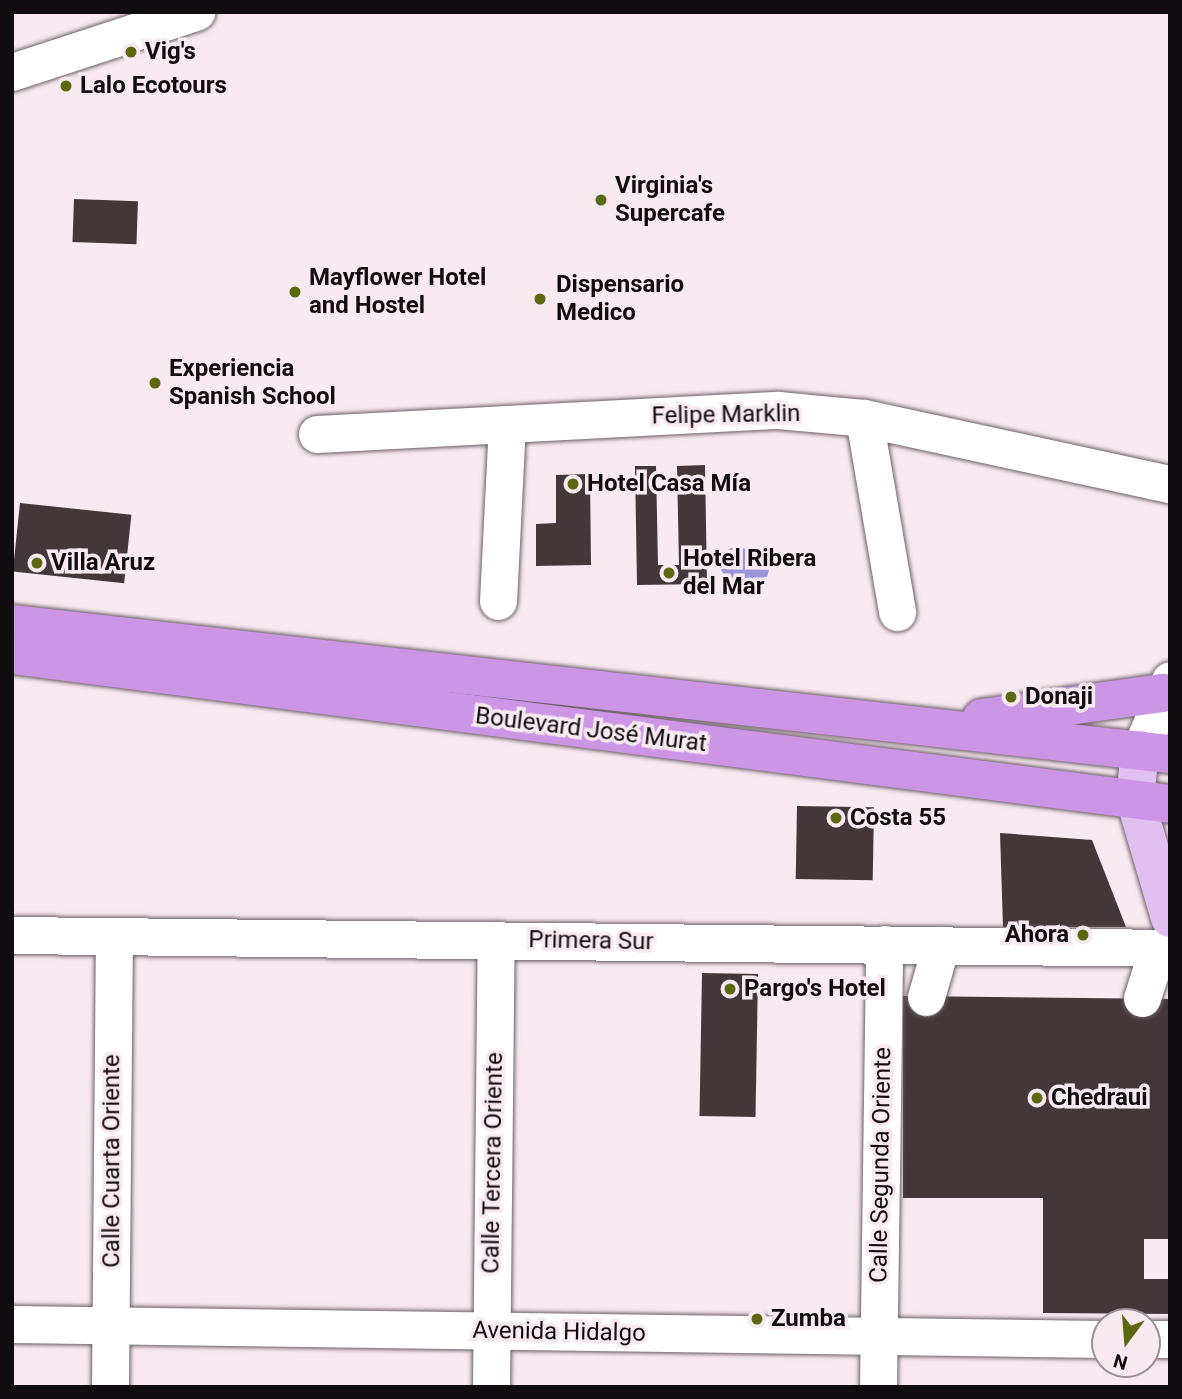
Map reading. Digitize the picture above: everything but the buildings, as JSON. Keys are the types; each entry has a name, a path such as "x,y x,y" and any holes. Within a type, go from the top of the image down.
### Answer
{"highway":[{"name":"Boulevard José Murat","path":"12,624 1155,752"},
{"name":"Boulevard José Murat","path":"12,655 1152,802"},
{"path":"926,726 1167,686"}],"main road":[{"path":"1155,752 1152,802 1166,938"}],"street":[{"path":"12,72 196,12"},
{"name":"Felipe Marklin","path":"317,434 778,410 864,418 1170,484"},
{"path":"864,418 897,612"},
{"path":"498,601 507,424"},
{"path":"1155,752 1167,686"},
{"name":"Primera Sur","path":"12,935 941,945 1166,938"},
{"name":"Calle Cuarta Oriente","path":"110,1387 114,936"},
{"path":"1142,998 1166,938"},
{"name":"Calle Tercera Oriente","path":"491,1387 496,940"},
{"name":"Calle Segunda Oriente","path":"878,1387 884,944"},
{"path":"926,997 941,945"},
{"name":"Avenida Hidalgo","path":"12,1324 1091,1339"}],"shaded area":[{"path":"735,546 764,554 770,566 766,581 753,585 747,597 737,595 718,565 723,552"}],"place":[{"name":"Vig's","path":"131,52"},
{"name":"Lalo Ecotours","path":"66,86"},
{"name":"Virginia's Supercafe","path":"601,200"},
{"name":"Mayflower Hotel and Hostel","path":"295,292"},
{"name":"Dispensario Medico","path":"540,299"},
{"name":"Experiencia Spanish School","path":"155,383"},
{"name":"Hotel Casa Mía","path":"573,484"},
{"name":"Villa Aruz","path":"37,563"},
{"name":"Hotel Ribera del Mar","path":"669,573"},
{"name":"Donaji","path":"1011,697"},
{"name":"Costa 55","path":"836,818"},
{"name":"Ahora","path":"1083,935"},
{"name":"Pargo's Hotel","path":"730,989"},
{"name":"Chedraui","path":"1037,1098"},
{"name":"Zumba","path":"757,1319"}]}
